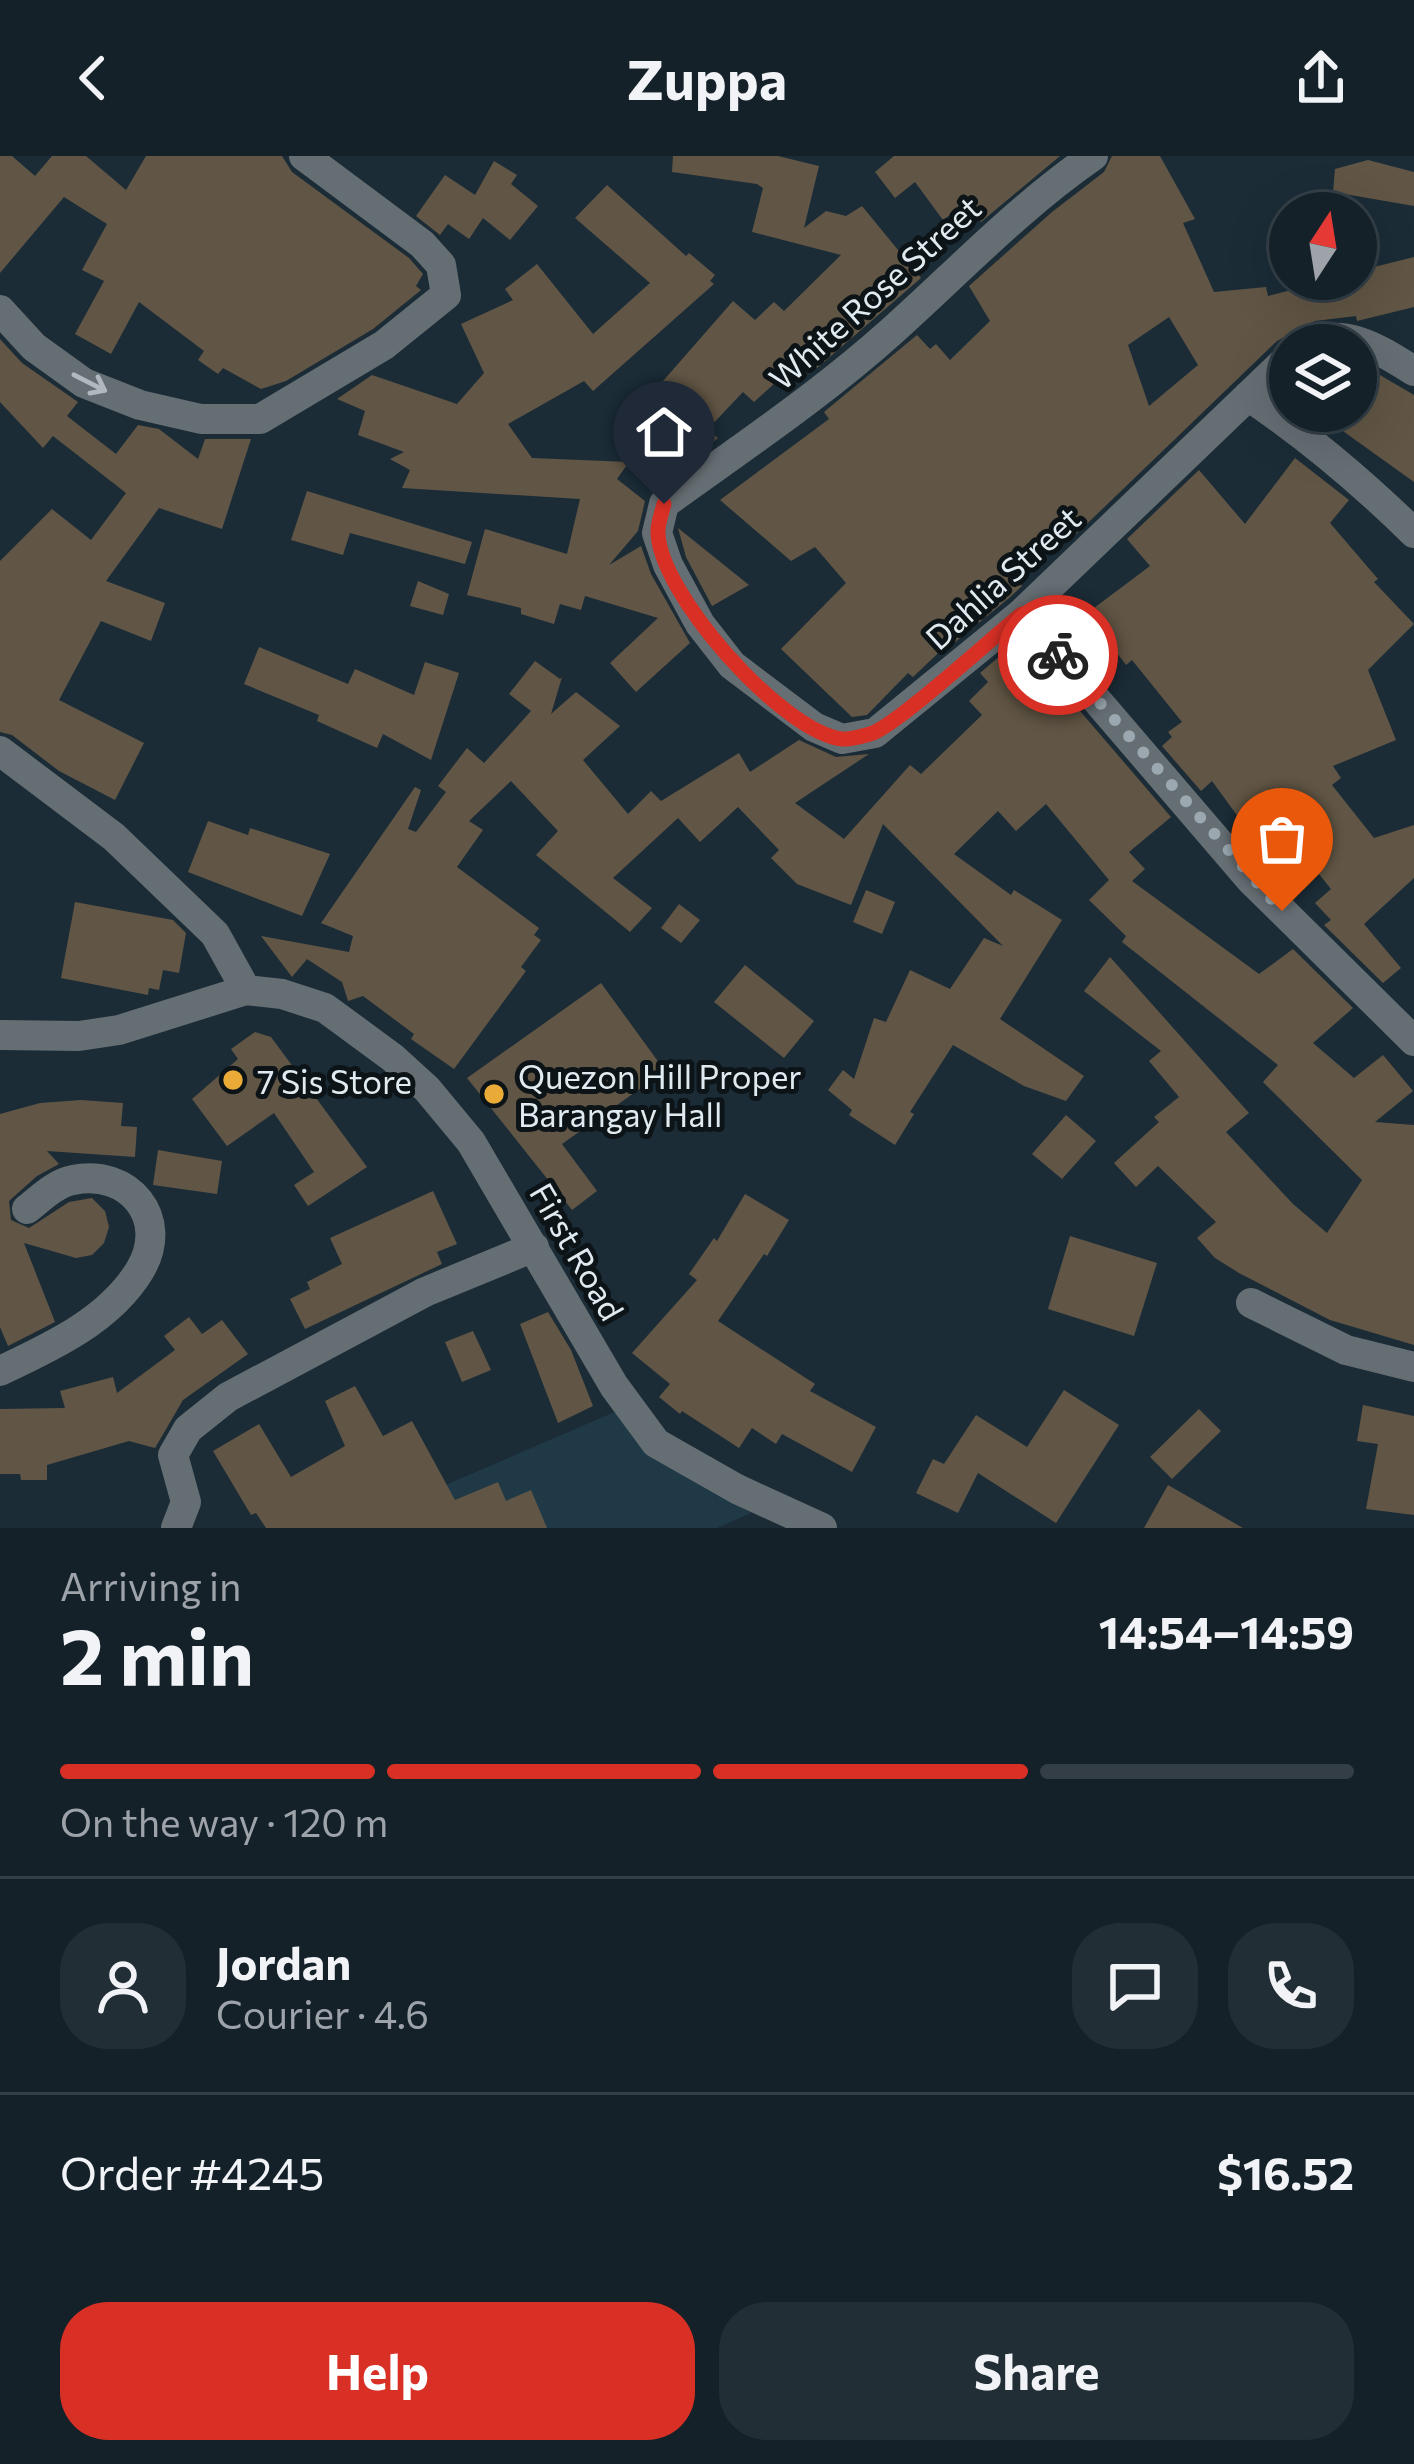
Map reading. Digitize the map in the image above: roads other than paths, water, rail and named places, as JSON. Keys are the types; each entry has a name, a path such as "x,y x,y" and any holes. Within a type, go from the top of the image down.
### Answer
{"street":[{"path":"0,310 34,347 84,383 140,405 201,418 260,419 384,345 446,295 441,265 422,244 304,156"},
{"name":"White Rose Street","path":"779,704 732,665 700,624 668,565 657,533 664,504 796,410 892,331 1008,220 1093,156"},
{"path":"1377,348 1414,371"},
{"name":"Dahlia Street","path":"779,704 842,739 875,734 1022,614 1269,376"},
{"path":"1248,396 1300,430 1414,533"},
{"path":"1022,614 1250,879 1414,1041"},
{"path":"0,751 115,837 215,934 247,990"},
{"name":"First Road","path":"0,1035 79,1036 119,1030 247,990 283,994 326,1008 427,1089 471,1142 614,1386 656,1443 737,1489 822,1528"},
{"path":"0,1371 85,1327 139,1273 154,1234 149,1215 135,1197 94,1178 70,1180 27,1209"},
{"path":"176,1528 186,1502 173,1454 188,1429 228,1396 424,1292 534,1247"},
{"path":"1251,1303 1346,1350 1414,1367"}],"place":[{"name":"7 Sis Store","path":"233,1080"},
{"name":"Quezon Hill Proper Barangay Hall","path":"494,1094"}]}
